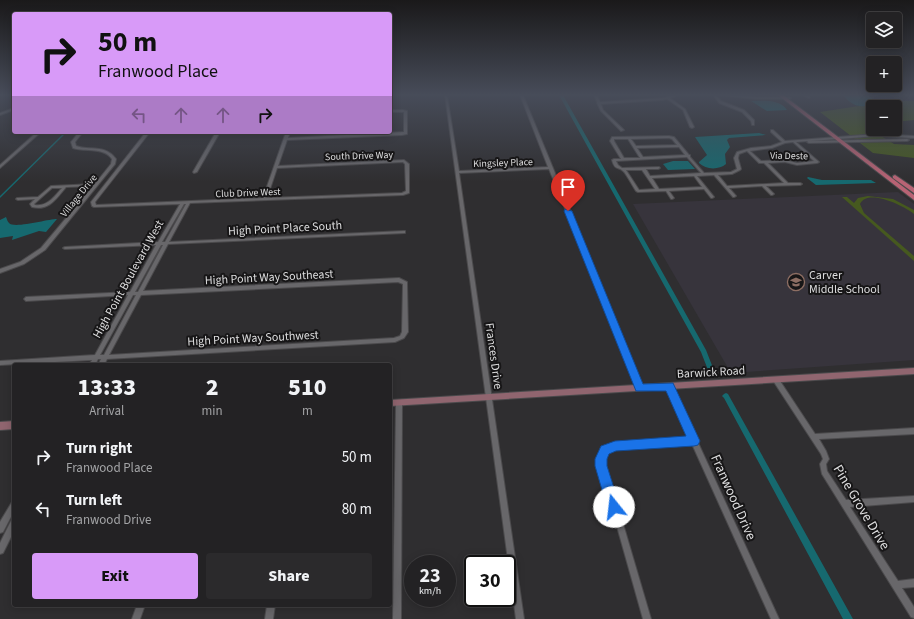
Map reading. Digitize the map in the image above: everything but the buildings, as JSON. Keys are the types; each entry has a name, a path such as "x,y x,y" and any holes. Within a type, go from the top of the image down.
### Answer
{"main road":[{"path":"818,124 835,138 848,141 914,191"},
{"path":"821,124 914,198"}],"street":[{"path":"286,138 405,134 406,124"},
{"name":"Frances Drive","path":"450,124 520,619"},
{"path":"532,124 640,388"},
{"path":"615,124 622,130"},
{"name":"Via Deste","path":"772,131 784,142"},
{"path":"0,167 37,134"},
{"name":"Village Drive","path":"0,271 22,262 43,249 112,165 114,159 112,155 103,151 76,148 73,142 80,134"},
{"name":"Club Drive West","path":"146,134 93,202 94,206 403,194"},
{"path":"195,172 217,134"},
{"path":"265,200 287,134"},
{"name":"Via Deste","path":"795,141 842,139 877,135 914,139"},
{"path":"623,159 612,141 613,138 669,137 674,138 703,174"},
{"path":"629,138 642,158"},
{"name":"Via Deste","path":"747,150 772,147 784,142 835,138"},
{"path":"848,141 914,139"},
{"name":"Via Deste","path":"765,162 785,161 796,164 817,162 795,141"},
{"path":"635,147 680,146"},
{"path":"650,177 716,174 736,171 740,166 736,155 747,150 760,162 765,162"},
{"path":"658,168 619,169 615,165 614,160 689,156"},
{"name":"South Drive Way","path":"276,167 404,162 407,164 408,192 403,194"},
{"name":"Via Deste","path":"765,162 787,184"},
{"name":"Kingsley Place","path":"457,172 550,168"},
{"path":"643,168 658,190"},
{"path":"624,169 638,191 705,188"},
{"path":"716,174 734,196"},
{"path":"695,175 712,197"},
{"path":"65,186 48,205 39,207 33,206 32,204 51,187 65,186 96,184"},
{"path":"726,187 800,184"},
{"path":"764,186 772,194"},
{"path":"667,190 672,198"},
{"path":"18,199 39,198"},
{"name":"High Point Boulevard West","path":"93,363 182,203"},
{"name":"High Point Boulevard West","path":"102,363 188,203"},
{"name":"High Point Place South","path":"66,248 404,232"},
{"name":"High Point Way Southeast","path":"26,299 399,280 405,283 405,332 402,337"},
{"name":"High Point Way Southwest","path":"0,363 395,340 402,337"},
{"name":"Barwick Road","path":"394,403 914,371"},
{"name":"Pine Grove Drive","path":"776,380 826,459 823,464 824,472 914,614"},
{"name":"Franwood Drive","path":"669,386 775,619"},
{"path":"394,403 397,619"},
{"path":"0,426 12,425"},
{"path":"813,437 914,431"},
{"path":"647,619 601,466 602,454 605,450 615,446 694,441"},
{"path":"844,504 914,499"},
{"path":"0,529 12,508"},
{"path":"0,550 12,528"},
{"path":"896,585 914,583"},
{"path":"136,619 140,607"},
{"path":"269,619 271,607"}],"shaded area":[{"name":"Carver Middle School","path":"898,192 914,204 914,360 731,373 633,204"}],"green space":[{"path":"835,124 866,124 866,136 881,136 894,144 914,145 914,158 873,153"},
{"path":"868,196 893,199 914,210 914,214 895,203 878,198 864,200 860,204 864,213 914,256 914,261 842,197 847,197 854,203 858,198"}],"water":[{"path":"759,133 766,135 729,138 727,140 730,147 725,154 726,164 723,166 709,168 699,163 707,155 695,137"},
{"path":"673,161 688,161 695,169 668,170 663,164"},
{"path":"807,178 822,180 871,180 876,183 816,185"},
{"path":"6,217 7,221 12,225 57,219 46,232 39,231 12,240 13,236 0,238 0,220"}],"waterway":[{"path":"577,124 704,352 710,368"},
{"path":"0,197 64,134"},
{"path":"726,396 848,619"}],"place":[{"name":"Carver Middle School","path":"796,282"}],"route":[{"path":"568,211 640,388 669,386 694,441 615,446 605,450 602,454 601,466 614,507"}]}
